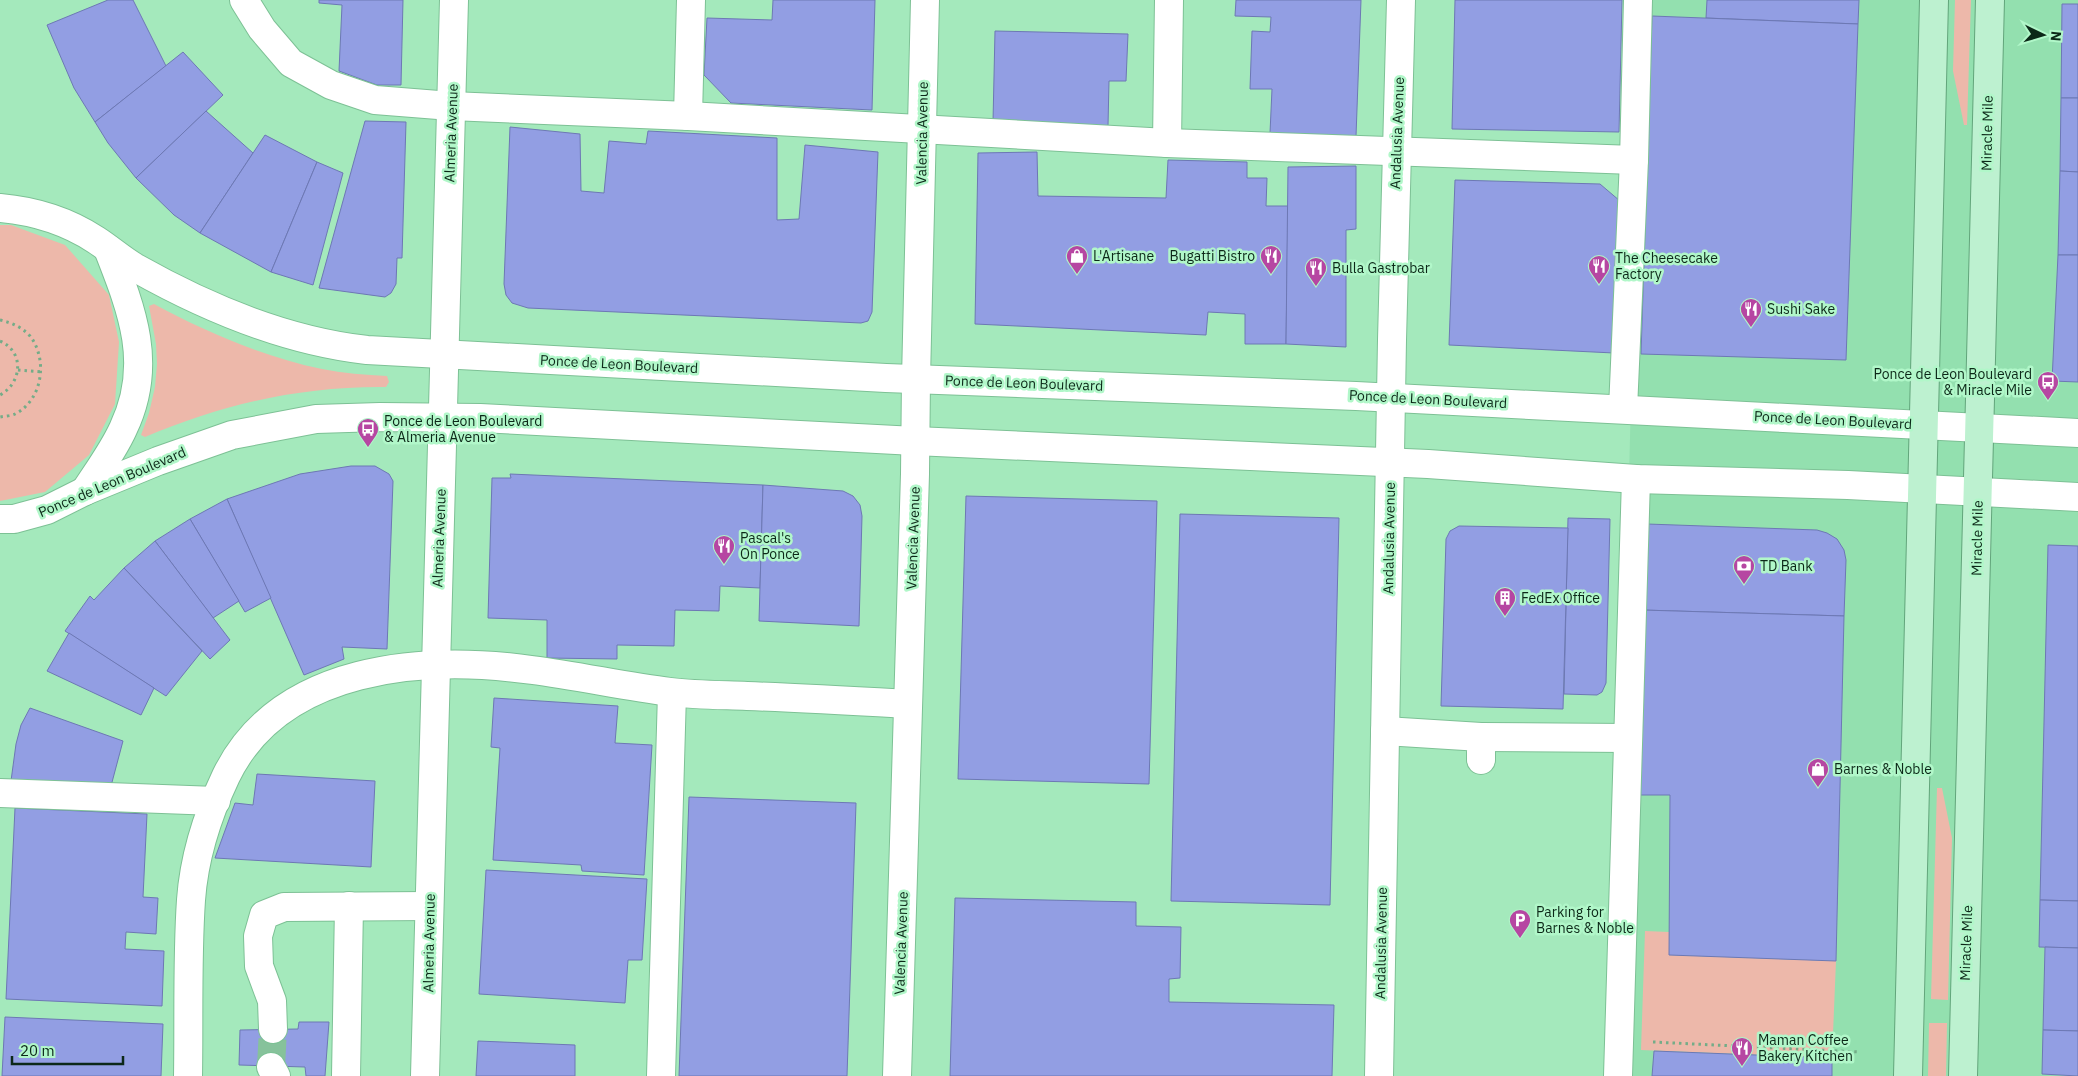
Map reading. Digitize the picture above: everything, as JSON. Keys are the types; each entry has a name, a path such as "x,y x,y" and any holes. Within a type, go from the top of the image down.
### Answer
{"main road":[{"path":"1908,1076 1934,0"},
{"name":"Miracle Mile","path":"1963,1076 1990,0"}],"street":[{"path":"244,0 262,29 292,63 331,84 375,100 452,106 688,116 1167,143 1634,160"},
{"name":"Almeria Avenue","path":"425,1076 454,0"},
{"path":"688,116 691,0"},
{"name":"Valencia Avenue","path":"897,1076 925,0"},
{"path":"1167,143 1169,0"},
{"name":"Andalusia Avenue","path":"1379,1076 1391,398 1401,0"},
{"path":"1623,409 1634,160 1638,0"},
{"name":"Ponce de Leon Boulevard","path":"0,208 47,216 81,231 137,269 209,304 292,335 344,347 916,379 1391,398 2078,433"},
{"path":"85,491 123,430 136,392 139,364 138,337 133,315 108,249"},
{"name":"Ponce de Leon Boulevard","path":"0,519 14,519 47,510 85,491 200,445 254,431 316,419 380,417 443,417 915,441 1390,462 1636,478 2078,497"},
{"path":"1618,1076 1636,478"},
{"path":"188,1076 191,899 200,851 216,801 227,774 249,742 276,714 311,692 354,676 435,665 478,665 531,670 672,692 908,704"},
{"path":"661,1076 672,692"},
{"path":"1385,731 1481,748 1628,738"},
{"path":"0,793 216,801"},
{"path":"346,1076 350,906"},
{"path":"273,1029 272,1001 259,966 258,936 264,916 284,907 430,906"}],"path":[{"path":"0,320 16,325 29,336 38,351 42,372 35,395 26,405 15,414 0,417"},
{"path":"0,341 7,344 14,351 18,370 16,380 9,389 0,395"},
{"path":"18,370 42,372"},
{"path":"1619,1041 1860,1052"}],"shaded area":[{"path":"1641,0 2078,0 2078,1076 1614,1076"},
{"path":"1955,0 1971,0 1967,125 1964,125 1953,71"},
{"path":"0,225 11,225 65,245 109,295 119,342 115,404 89,455 45,492 0,501"},
{"path":"154,304 215,334 257,351 300,364 330,370 387,376 389,382 386,387 323,390 263,399 204,415 145,437 141,435 149,413 155,387 157,364 156,344 149,306"},
{"path":"1937,788 1942,788 1952,838 1948,1000 1931,999"},
{"path":"1645,931 1669,932 1669,955 1836,961 1832,1058 1641,1050"},
{"path":"1929,1023 1947,1023 1946,1076 1928,1076"}],"building":[{"path":"108,0 133,0 166,66 95,122 74,88 47,25"},
{"path":"319,0 403,0 401,85 377,85 339,71 342,5 319,3"},
{"path":"773,0 875,0 872,110 731,103 704,75 707,18 772,20"},
{"path":"1236,0 1361,0 1356,136 1270,133 1272,89 1250,89 1252,31 1270,32 1271,17 1235,16"},
{"path":"1455,0 1622,0 1619,132 1452,129"},
{"path":"1707,0 1859,0 1858,24 1706,18"},
{"path":"2062,4 2078,4 2078,98 2061,98"},
{"path":"1652,16 1858,24 1846,360 1641,354"},
{"path":"995,31 1128,34 1126,81 1109,81 1108,126 993,122"},
{"path":"183,52 223,95 136,178 108,143 95,122"},
{"path":"2061,98 2078,98 2078,172 2060,171"},
{"path":"206,111 253,153 200,233 174,215 136,178"},
{"path":"365,121 406,122 402,258 397,258 396,284 391,293 385,297 319,288"},
{"path":"510,127 580,134 581,191 604,193 609,141 646,144 648,131 777,138 777,220 799,219 805,145 878,152 872,312 868,321 861,323 528,308 512,303 506,295 504,284"},
{"path":"265,135 317,162 271,272 200,233"},
{"path":"1037,152 1038,196 1166,198 1168,160 1247,162 1247,178 1267,178 1266,206 1288,206 1286,344 1245,344 1245,314 1208,312 1206,335 975,324 978,153"},
{"path":"317,162 343,173 313,285 271,272"},
{"name":"Bulla Gastrobar","path":"1356,166 1356,229 1346,230 1346,347 1286,344 1288,167"},
{"path":"2060,171 2078,172 2078,255 2058,255"},
{"path":"1455,180 1600,184 1620,201 1614,353 1449,345"},
{"path":"2058,255 2078,255 2078,382 2052,381"},
{"path":"351,466 375,466 389,474 393,481 387,649 342,647 344,659 304,675 227,499 300,474"},
{"path":"510,474 763,485 760,588 720,586 719,611 675,610 674,646 617,645 617,659 547,658 547,620 488,618 492,478 511,478"},
{"path":"763,485 843,491 853,496 860,505 862,516 859,626 759,621"},
{"path":"966,496 1157,501 1149,784 958,779"},
{"path":"227,499 271,598 245,612 190,519"},
{"path":"1180,514 1339,518 1330,905 1171,901"},
{"path":"1568,518 1610,519 1606,683 1602,692 1597,695 1564,694"},
{"path":"190,519 239,601 213,618 155,541"},
{"name":"TD Bank","path":"1647,524 1817,530 1827,533 1837,539 1844,550 1846,560 1844,616 1642,610"},
{"name":"FedEx Office","path":"1459,526 1568,528 1563,709 1441,706 1446,539 1450,531"},
{"path":"155,541 230,640 210,659 124,568"},
{"path":"2048,545 2078,546 2078,901 2040,900"},
{"path":"124,568 202,651 166,696 65,631 90,596 94,600"},
{"path":"1642,610 1844,616 1836,961 1669,955 1670,795 1637,795"},
{"path":"69,633 154,688 141,715 47,671"},
{"path":"494,698 618,706 615,743 652,745 644,875 582,871 581,865 493,860 500,748 491,747"},
{"path":"30,708 123,741 111,786 11,781 16,744 21,725"},
{"path":"257,774 375,781 371,867 215,858 235,803 253,805"},
{"path":"689,797 856,803 847,1076 679,1076"},
{"path":"15,808 147,814 143,897 158,898 156,934 126,932 125,949 164,951 162,1006 6,999"},
{"path":"486,870 647,879 642,960 628,960 625,1003 479,994"},
{"path":"955,898 1136,902 1136,926 1181,927 1180,978 1169,979 1169,1002 1334,1005 1332,1076 950,1076"},
{"path":"2040,900 2078,901 2078,948 2039,947"},
{"path":"2045,947 2078,948 2078,1031 2043,1030"},
{"path":"5,1017 163,1024 161,1076 2,1076"},
{"path":"299,1022 329,1022 325,1076 306,1076 305,1067 239,1065 240,1030 298,1029"},
{"path":"2043,1030 2078,1031 2078,1076 2042,1074"},
{"path":"478,1041 575,1045 575,1076 476,1076"},
{"name":"Maman Coffee Bakery Kitchen","path":"1654,1051 1832,1058 1832,1076 1652,1076"}],"tunnel":[{"path":"271,1067 273,1029"}],"place":[{"name":"L'Artisane","path":"1077,275"},
{"name":"Bugatti Bistro","path":"1271,275"},
{"name":"The Cheesecake Factory","path":"1599,285"},
{"name":"Bulla Gastrobar","path":"1316,287"},
{"name":"Sushi Sake","path":"1751,328"},
{"name":"Ponce de Leon Boulevard & Miracle Mile","path":"2048,401"},
{"name":"Ponce de Leon Boulevard & Almeria Avenue","path":"368,448"},
{"name":"Pascal's On Ponce","path":"724,565"},
{"name":"TD Bank","path":"1744,585"},
{"name":"FedEx Office","path":"1505,617"},
{"name":"Barnes & Noble","path":"1818,788"},
{"name":"Parking for Barnes & Noble","path":"1520,939"},
{"name":"Maman Coffee Bakery Kitchen","path":"1742,1067"}]}
